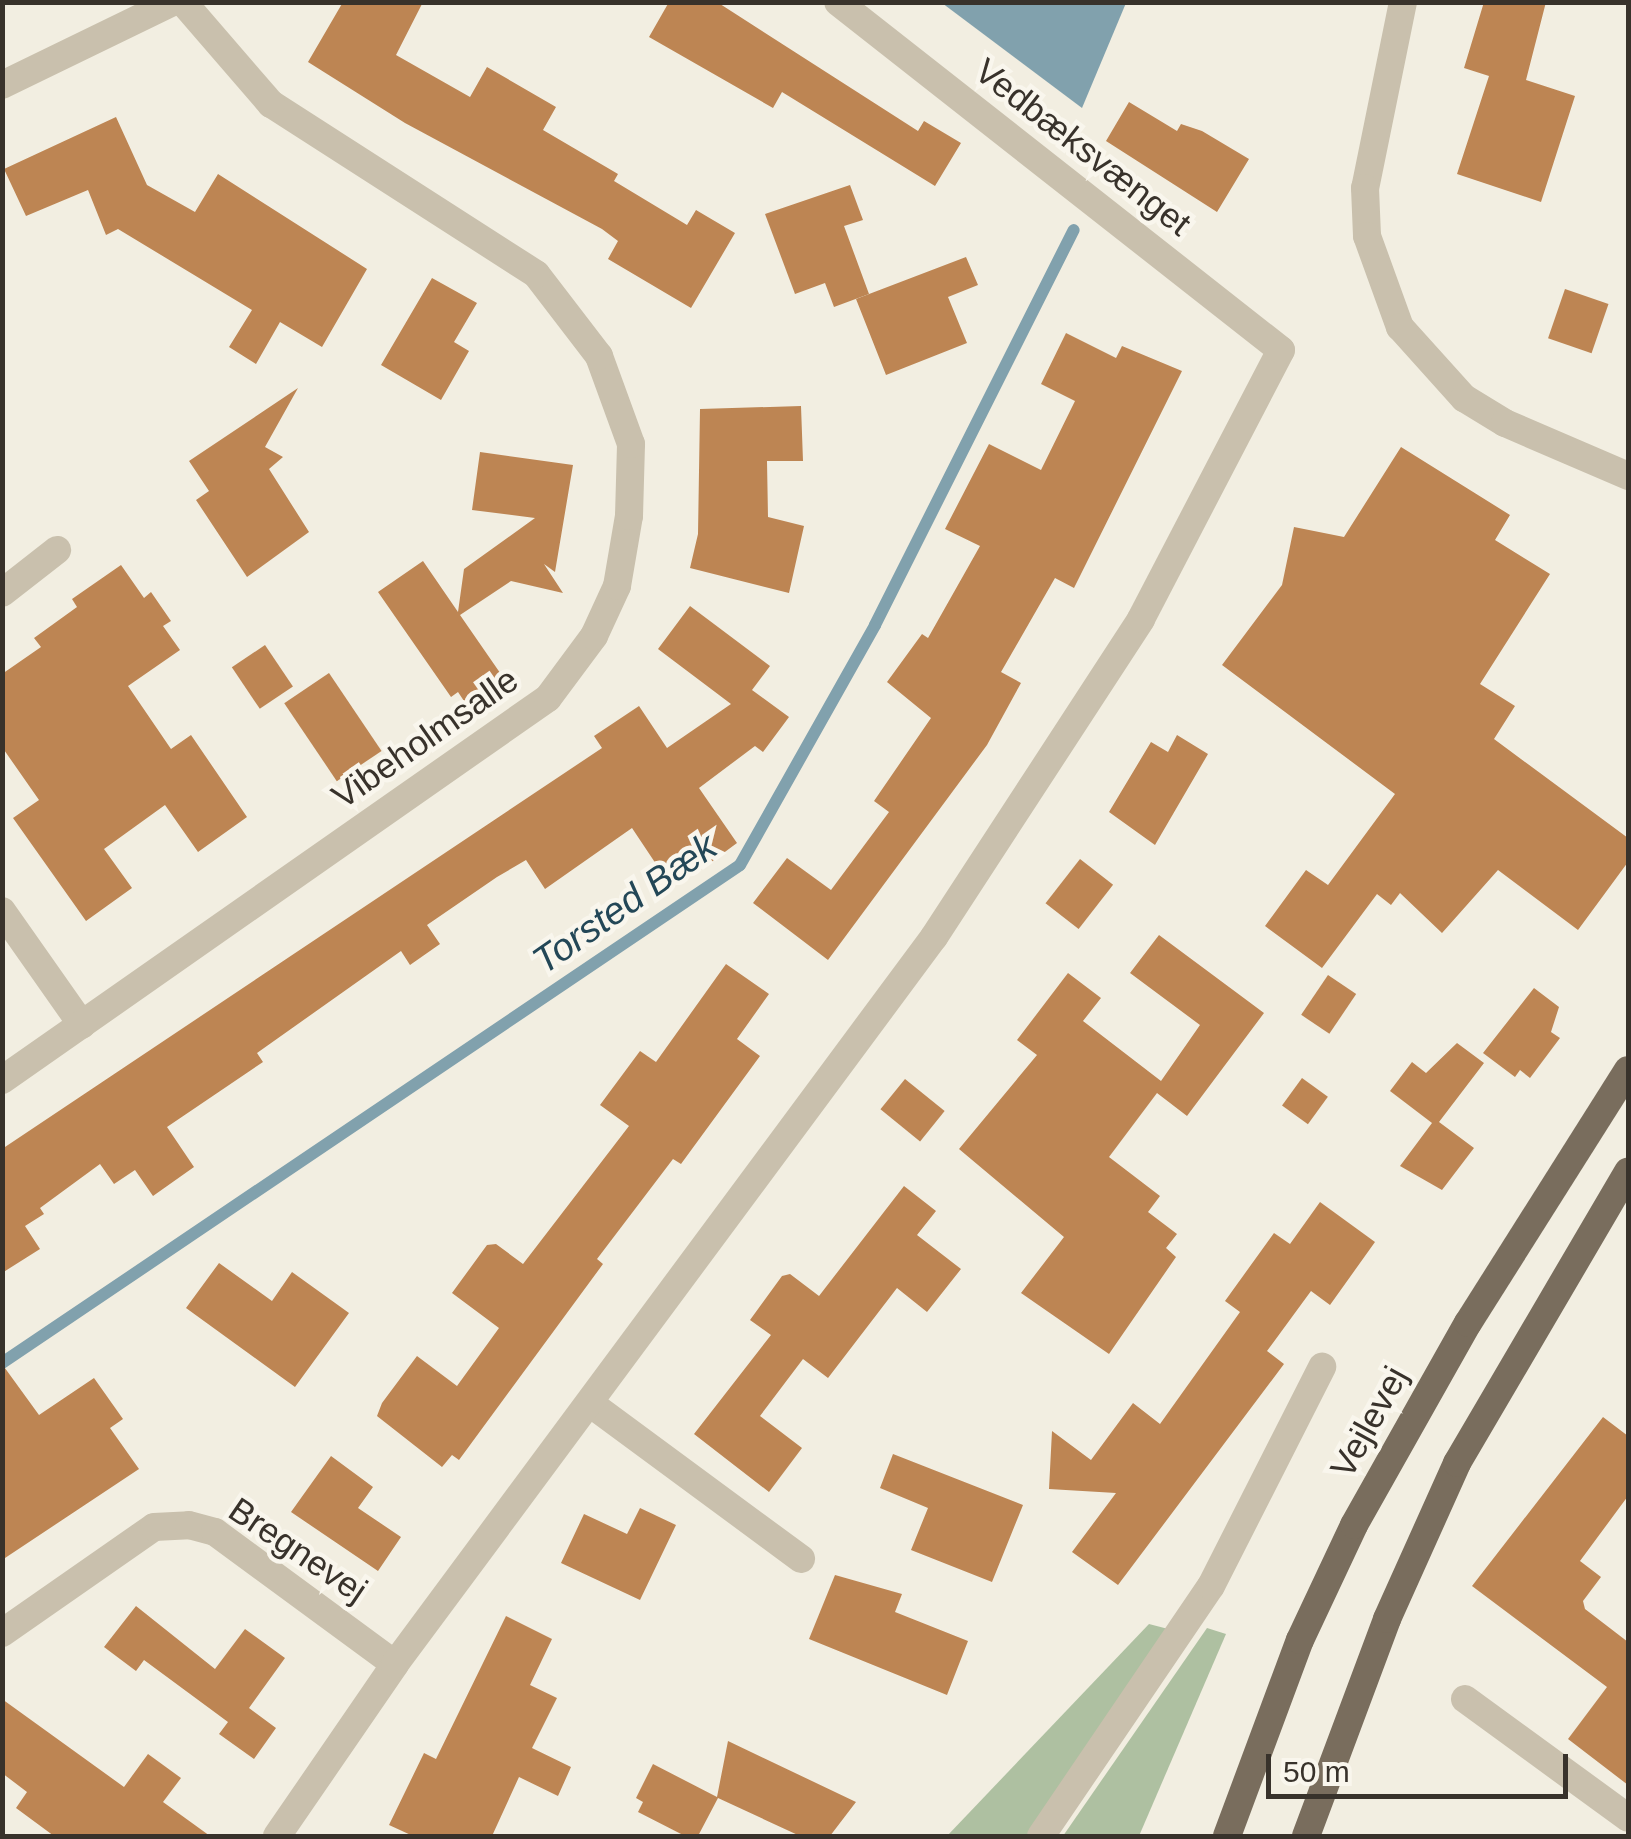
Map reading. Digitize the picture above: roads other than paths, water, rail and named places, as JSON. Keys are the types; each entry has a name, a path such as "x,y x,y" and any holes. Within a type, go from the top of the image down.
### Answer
{"main road":[{"name":"Vejlevej","path":"1227,1836 1300,1640 1354,1525 1468,1323 1628,1070"},
{"path":"1306,1836 1387,1619 1456,1463 1628,1172"}],"street":[{"path":"2,85 174,2"},
{"name":"Vibeholmsalle","path":"2,1080 548,698 594,636 617,586 629,516 631,444 600,356 536,274 271,104 183,2"},
{"name":"Vedbæksvænget","path":"591,1404 945,920 1141,619 1281,350 838,2"},
{"path":"1403,2 1372,129 1367,236 1386,298 1428,366 1505,424 1628,476"},
{"path":"2,593 56,550"},
{"path":"2,911 82,1025"},
{"name":"Vejlevej","path":"1041,1836 1211,1586 1322,1368"},
{"path":"277,1836 396,1664 591,1404 801,1559"},
{"name":"Bregnevej","path":"2,1633 154,1527 190,1525 215,1532 396,1664"},
{"path":"1464,1699 1628,1818"}],"water":[{"path":"942,3 1126,3 1082,108"}],"waterway":[{"name":"Torsted Bæk","path":"2,1363 740,865 875,625 1074,230"}]}
